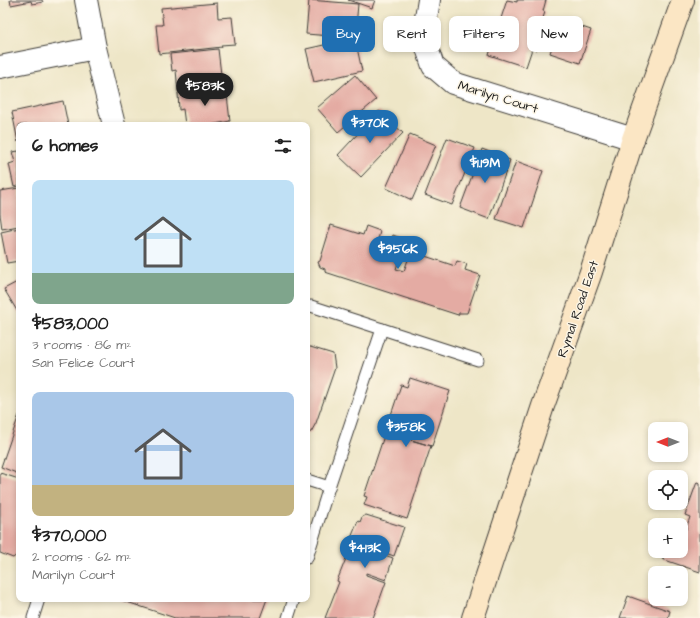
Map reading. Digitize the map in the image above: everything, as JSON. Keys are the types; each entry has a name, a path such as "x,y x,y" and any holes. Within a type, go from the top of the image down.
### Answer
{"main road":[{"name":"Rymal Road East","path":"473,618 543,406 591,272 633,139 683,0"}],"street":[{"path":"86,0 95,48 113,122"},
{"name":"Marilyn Court","path":"429,0 423,36 433,66 453,83 633,139"},
{"path":"0,67 95,48"}],"lane":[{"path":"311,306 478,360"},
{"path":"310,548 382,329"},
{"path":"310,481 329,487"},
{"path":"32,618 38,602"},
{"path":"288,618 293,602"}],"building":[{"path":"10,0 42,0 43,2 32,4 31,1 11,5"},
{"path":"309,0 358,4 357,16 322,16 322,35 306,34"},
{"path":"348,0 375,0 372,8"},
{"path":"507,0 517,2 517,0 546,0 543,11 545,12 544,16 527,16 527,52 531,52 526,67 489,55 490,52 519,52 519,16 502,16"},
{"path":"217,3 218,18 232,17 235,44 221,45 222,47 159,54 156,25 163,25 161,8"},
{"path":"583,27 591,30 580,63 550,53 583,52"},
{"path":"322,45 322,52 358,52 362,71 314,82 306,49"},
{"path":"218,49 222,83 196,86 196,90 178,92 176,70 172,71 170,54"},
{"path":"355,75 376,100 338,132 317,108"},
{"path":"226,87 230,121 185,122 183,109 179,110 178,93"},
{"path":"63,101 67,122 16,122 16,132 12,112"},
{"path":"379,111 403,133 361,177 338,155"},
{"path":"410,134 436,145 412,200 386,188"},
{"path":"447,138 475,148 452,205 425,195"},
{"path":"482,149 510,160 489,219 460,208"},
{"path":"16,151 16,187 14,187 9,164 15,162 12,152"},
{"path":"516,161 543,171 524,228 496,219"},
{"path":"16,188 16,227 2,229 0,214 0,191"},
{"path":"331,225 363,235 366,226 380,231 378,240 390,244 393,235 406,240 396,269 404,271 414,243 425,246 422,255 455,266 457,261 467,264 465,270 480,275 467,313 459,313 458,315 325,272 325,269 320,267 318,262 320,261"},
{"path":"16,229 16,262 7,263 1,232"},
{"path":"16,283 16,309 4,289"},
{"path":"310,347 333,354 335,368 316,423 311,432"},
{"path":"410,378 450,391 432,446 411,440 431,446 407,519 364,505 367,497 364,496 401,385 407,387"},
{"path":"16,424 16,473 1,467"},
{"path":"0,473 16,478 16,556 13,558 0,553"},
{"path":"697,482 700,483 700,572 688,568 688,566 682,566 662,559 688,558 688,523 690,517 685,515"},
{"path":"366,515 404,527 394,556 374,549 373,551 393,558 386,580 366,573 366,575 386,582 373,618 325,618 347,556 344,555 358,521 360,522 362,517"},
{"path":"628,596 648,603 648,606 656,606 670,611 668,618 620,618"},
{"path":"127,602 266,602 260,618 175,618"}]}
